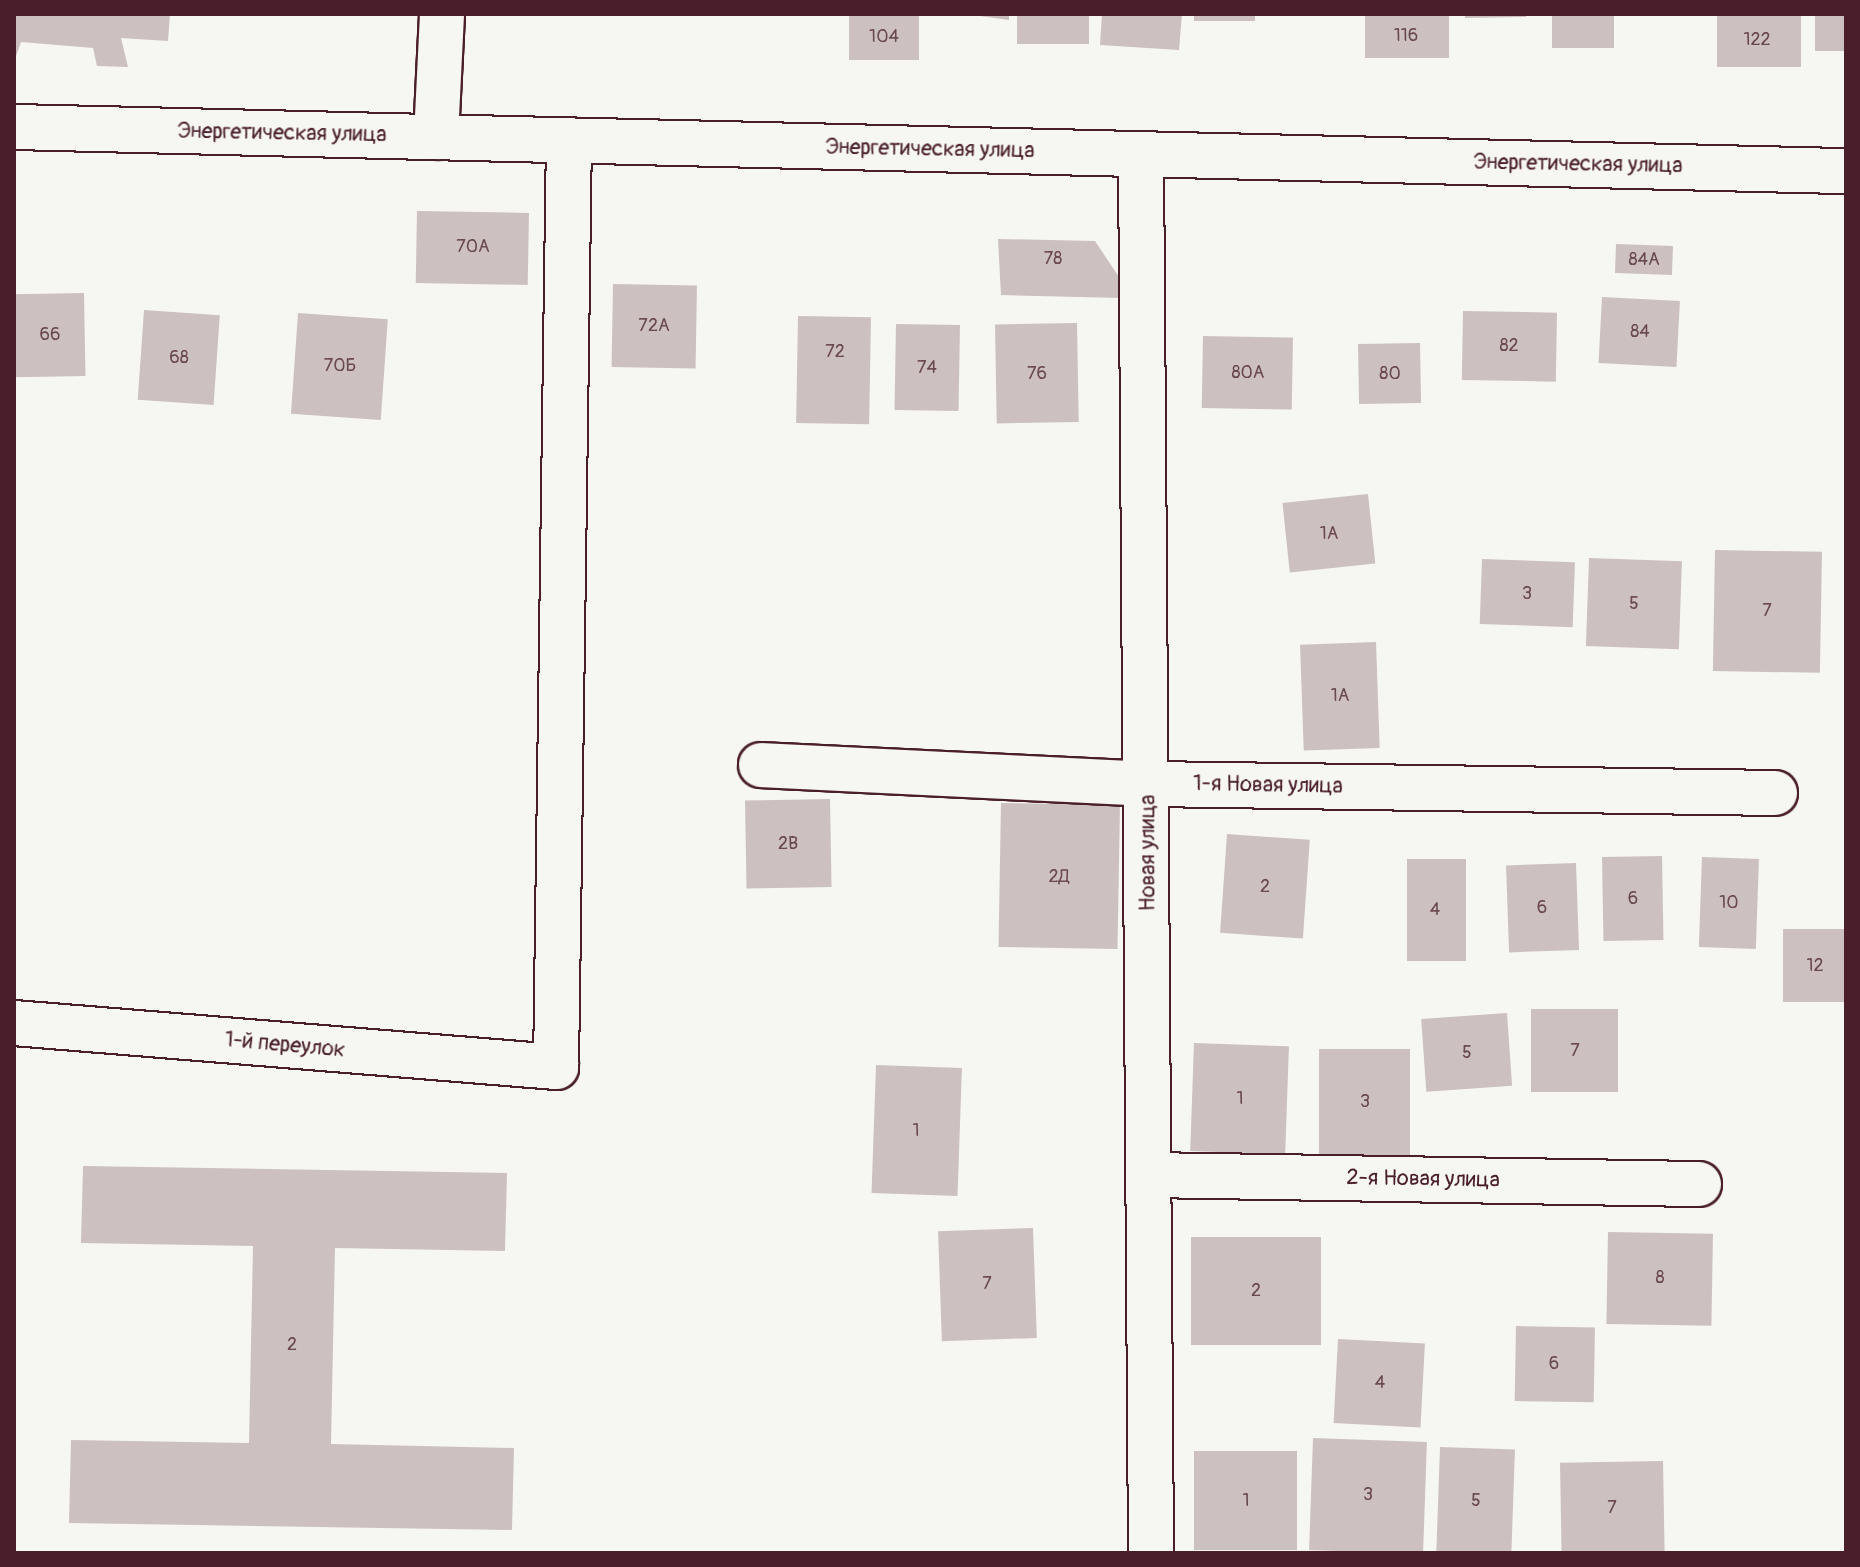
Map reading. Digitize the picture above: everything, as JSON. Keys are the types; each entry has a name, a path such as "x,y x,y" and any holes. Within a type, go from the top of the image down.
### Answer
{"street":[{"path":"436,137 442,14"},
{"name":"Энергетическая улица","path":"14,127 1846,171"},
{"name":"1-й переулок","path":"14,1023 556,1067 569,140"},
{"name":"Новая улица","path":"1141,154 1149,784 1151,1553"},
{"name":"1-я Новая улица","path":"761,765 1149,784 1775,793"},
{"name":"2-я Новая улица","path":"1148,1175 1699,1184"}],"building":[{"path":"14,14 170,14 168,41 121,38 128,67 97,66 93,48 21,42 14,62"},
{"path":"849,14 919,14 919,60 849,60"},
{"path":"1009,14 1009,20 980,16"},
{"path":"1017,14 1089,14 1089,44 1017,44"},
{"path":"1102,14 1182,14 1179,50 1100,45"},
{"path":"1194,14 1255,14 1255,21 1194,21"},
{"path":"1365,14 1449,14 1449,58 1365,58"},
{"path":"1465,14 1526,14 1526,17 1465,18"},
{"path":"1552,14 1614,14 1614,48 1552,48"},
{"path":"1717,14 1801,14 1801,67 1717,67"},
{"path":"1815,14 1846,14 1846,51 1815,51"},
{"path":"417,211 529,213 528,285 416,283"},
{"path":"998,239 1095,241 1119,277 1121,298 1001,295"},
{"path":"1616,244 1673,246 1672,275 1615,273"},
{"path":"613,284 697,285 696,368 612,367"},
{"path":"84,293 85,376 15,377 14,294"},
{"path":"1602,297 1680,301 1676,367 1599,363"},
{"path":"144,310 220,315 214,405 138,400"},
{"path":"1463,311 1557,313 1556,382 1462,380"},
{"path":"298,313 388,319 381,420 291,414"},
{"path":"798,316 871,317 869,424 796,423"},
{"path":"1077,323 1079,422 997,423 995,324"},
{"path":"896,324 960,325 958,411 894,410"},
{"path":"1203,336 1293,338 1292,410 1202,408"},
{"path":"1420,343 1421,403 1359,404 1358,344"},
{"path":"1368,494 1375,564 1290,573 1282,503"},
{"path":"1715,550 1822,552 1820,673 1713,671"},
{"path":"1589,558 1682,561 1679,649 1586,646"},
{"path":"1482,559 1575,562 1573,627 1480,624"},
{"path":"1376,642 1380,748 1304,751 1300,645"},
{"path":"830,799 832,887 747,888 745,800"},
{"path":"1001,803 1120,805 1117,949 998,947"},
{"path":"1227,834 1310,840 1303,939 1220,933"},
{"path":"1662,856 1663,940 1603,941 1602,857"},
{"path":"1702,857 1759,859 1756,949 1699,947"},
{"path":"1407,859 1466,859 1466,961 1407,961"},
{"path":"1576,863 1579,950 1509,952 1506,865"},
{"path":"1783,929 1846,929 1846,1002 1783,1002"},
{"path":"1531,1009 1618,1009 1618,1092 1531,1092"},
{"path":"1507,1013 1512,1086 1426,1092 1421,1019"},
{"path":"1194,1043 1289,1046 1285,1154 1190,1151"},
{"path":"1319,1049 1410,1049 1410,1155 1319,1155"},
{"path":"876,1065 962,1068 957,1196 872,1193"},
{"path":"83,1166 507,1173 505,1251 335,1248 331,1444 514,1448 512,1530 69,1523 71,1440 249,1443 253,1246 81,1243"},
{"path":"1033,1228 1037,1338 942,1341 938,1231"},
{"path":"1608,1232 1713,1234 1711,1326 1606,1324"},
{"path":"1191,1237 1321,1237 1321,1345 1191,1345"},
{"path":"1516,1326 1595,1327 1594,1402 1515,1401"},
{"path":"1338,1339 1425,1344 1420,1427 1334,1423"},
{"path":"1313,1438 1427,1442 1423,1553 1309,1550"},
{"path":"1440,1447 1515,1450 1511,1553 1436,1552"},
{"path":"1194,1451 1297,1451 1297,1550 1194,1550"},
{"path":"1663,1461 1665,1553 1562,1553 1560,1463"}]}
